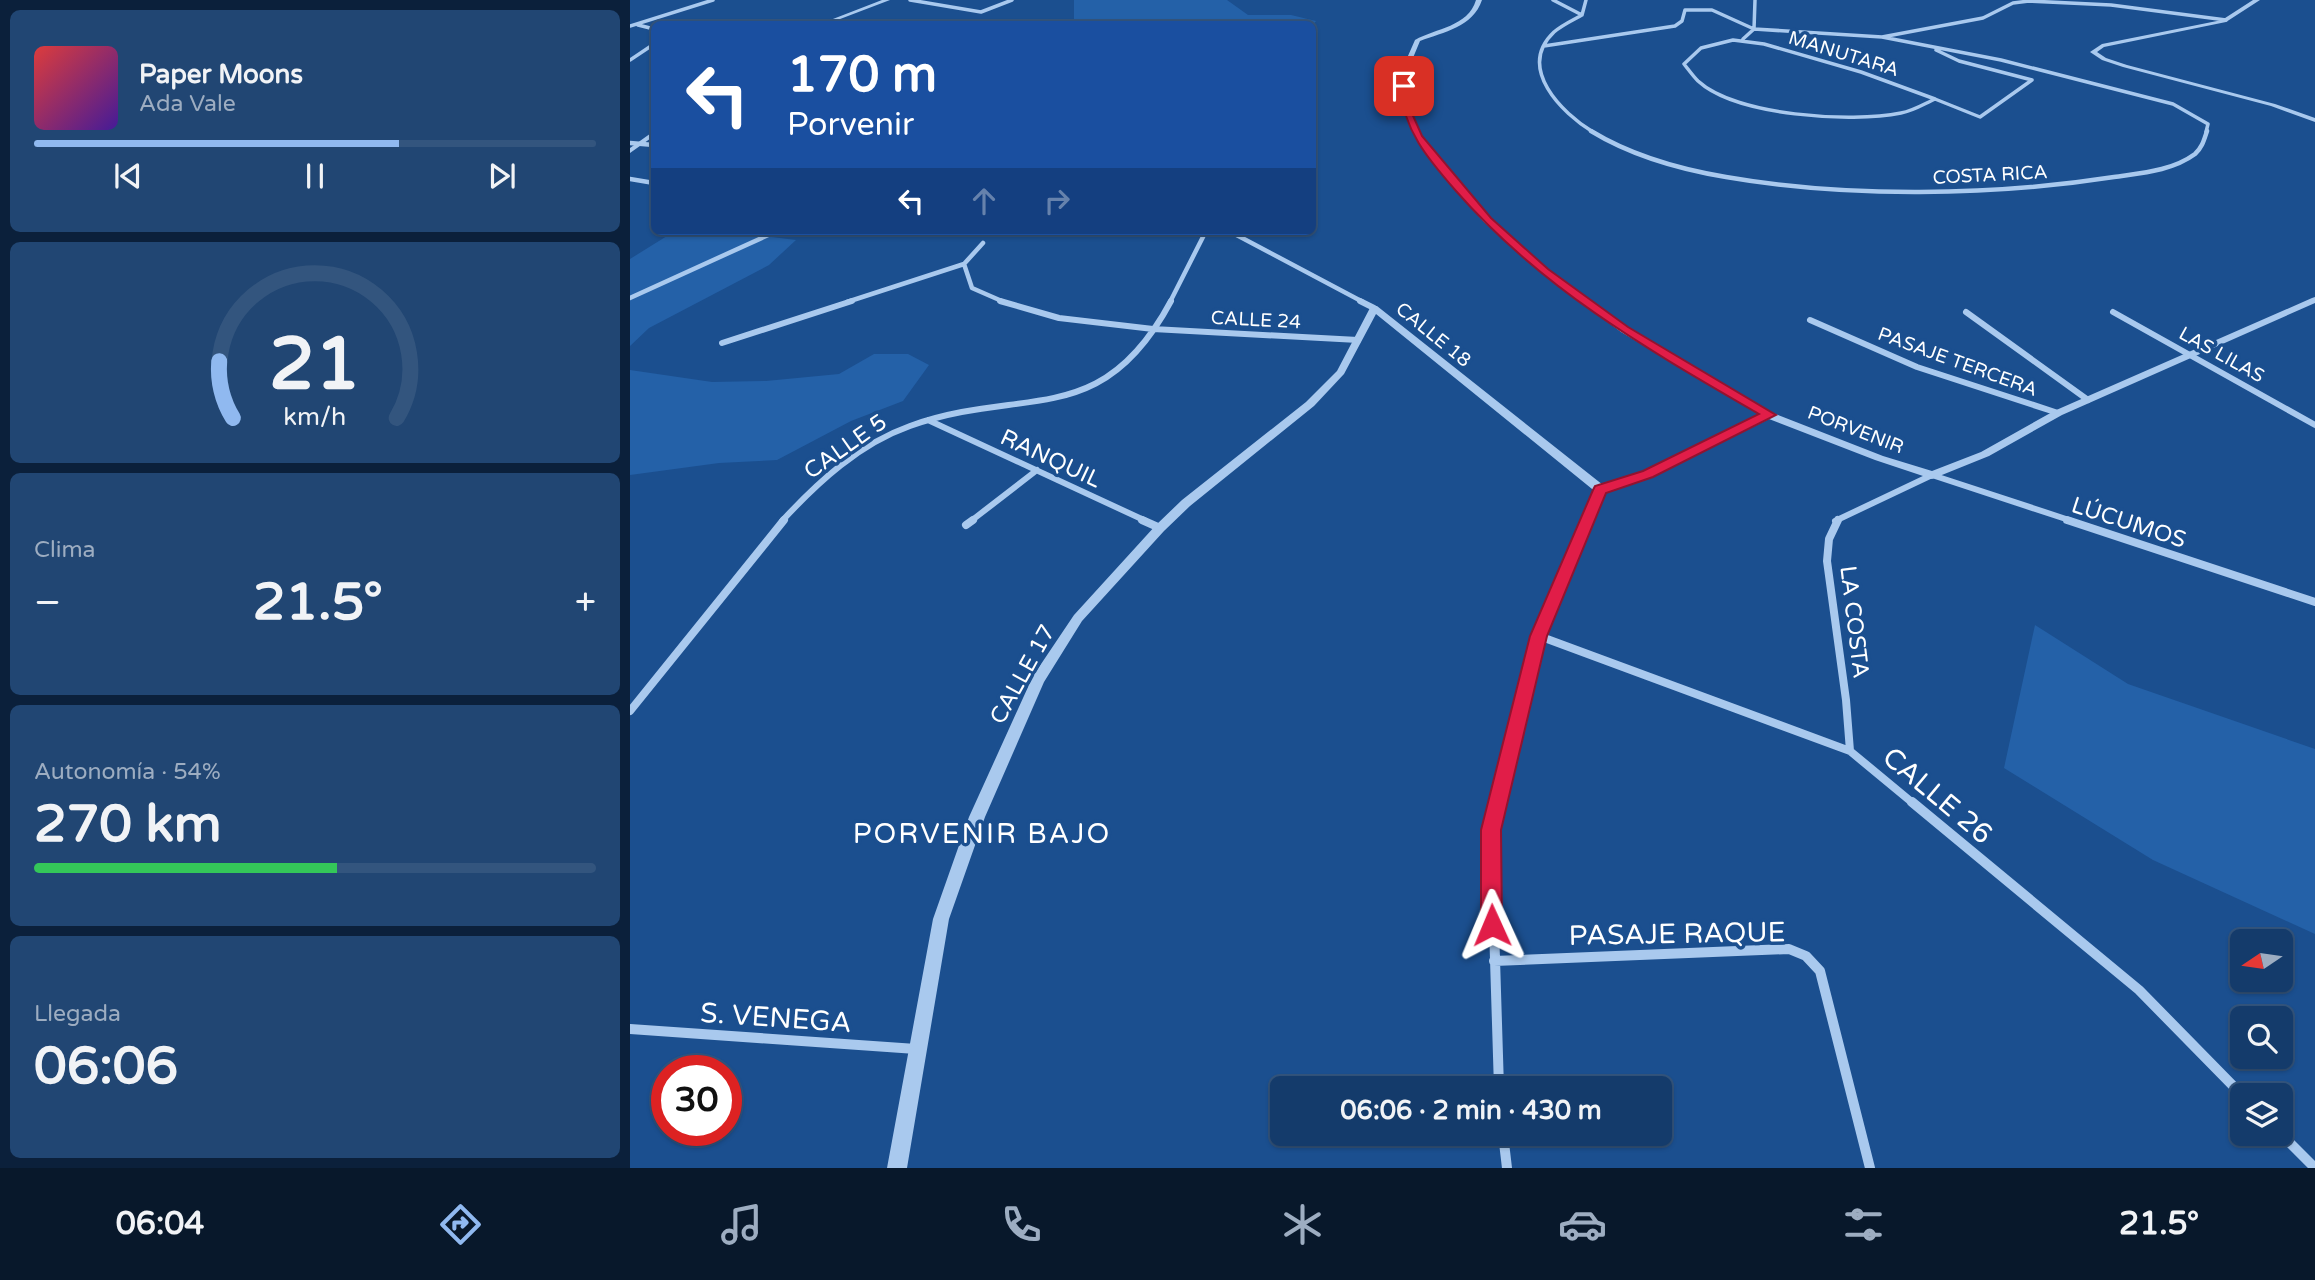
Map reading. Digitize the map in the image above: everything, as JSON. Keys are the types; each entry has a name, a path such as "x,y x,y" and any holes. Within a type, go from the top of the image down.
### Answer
{"street":[{"path":"631,25 713,0"},
{"path":"831,21 887,0"},
{"path":"910,0 981,12 1012,0"},
{"name":"PORVENIR","path":"1479,0 1478,9 1470,19 1418,40 1408,65 1404,86 1406,109 1418,136 1440,167 1487,220 1545,271 1624,330 1769,415 1932,475"},
{"path":"1553,0 1582,15"},
{"path":"1544,46 1551,35 1582,15 1586,0"},
{"path":"1743,39 1754,29 1755,0"},
{"path":"2257,0 2244,11 2226,20 2102,46 2093,52 2115,63 2273,105 2315,120"},
{"path":"1544,46 1675,26 1682,21 1685,10 1694,8 1712,10 1754,29 1882,37 1983,18 2013,3 2029,1 2111,5 2226,20"},
{"path":"631,25 651,28"},
{"name":"COSTA RICA","path":"1544,46 1540,53 1545,86 1560,108 1610,144 1669,164 1767,182 1908,191 2085,182 2174,165 2198,152 2205,136 2208,124 2173,104 2054,72 1882,37"},
{"name":"MANUTARA","path":"1925,45 1959,61 2032,80 1980,117 1937,98 1894,82 1743,39 1699,48 1688,55 1684,64 1689,74 1719,94 1771,110 1805,115 1902,113 1937,98"},
{"path":"630,60 651,46"},
{"path":"630,151 651,134"},
{"path":"630,143 651,145"},
{"path":"630,179 651,182"},
{"path":"630,298 768,235"},
{"name":"CALLE 5","path":"630,710 780,522 813,487 877,441 904,427 927,420 1045,399 1094,387 1113,377 1139,352 1204,235"},
{"name":"CALLE 18","path":"1236,235 1374,308 1601,490"},
{"path":"722,343 964,264 983,243"},
{"name":"CALLE 24","path":"964,264 972,288 1010,305 1059,318 1153,329 1357,340"},
{"path":"1932,475 1985,454 2058,413 2315,300"},
{"name":"CALLE 17","path":"897,1168 941,919 977,817 1038,680 1078,618 1160,528 1186,503 1310,404 1341,372 1374,308"},
{"name":"LAS LILAS","path":"2113,312 2315,425"},
{"path":"1966,313 2088,400"},
{"name":"PASAJE TERCERA","path":"1810,320 1917,367 2058,413"},
{"path":"1499,1076 1491,830 1539,636 1601,490 1648,474 1769,415"},
{"name":"RANQUIL","path":"927,420 1160,528"},
{"path":"966,525 1037,470"},
{"name":"LÚCUMOS","path":"1932,475 2315,602"},
{"name":"LA COSTA","path":"1850,751 1846,700 1827,561 1829,539 1835,521 1932,475"},
{"name":"CALLE 26","path":"1539,636 1850,751 2139,990 2230,1083"},
{"name":"PASAJE RAQUE","path":"1494,961 1789,949 1806,956 1820,971 1870,1168"},
{"name":"S. VENEGA","path":"630,1029 918,1049"},
{"path":"1504,1146 1507,1168"},
{"path":"2293,1146 2315,1168"}],"shaded area":[{"path":"1074,0 1227,0 1248,15 1291,15 1316,21 1038,21 1074,19"},
{"path":"669,235 756,235 796,240 769,265 649,328 630,346 630,259"},
{"path":"874,354 908,354 929,365 903,401 851,421 777,460 719,463 630,475 630,370 712,382 766,381 839,374"},
{"path":"2035,625 2128,684 2315,749 2315,934 2153,860 2004,768"}],"district":[{"name":"PORVENIR BAJO","path":"982,833"}],"route":[{"path":"1404,86 1406,109 1418,136 1440,167 1487,220 1545,271 1624,330 1769,415 1648,474 1601,490 1539,636 1498,799 1491,830 1492,925"}]}
